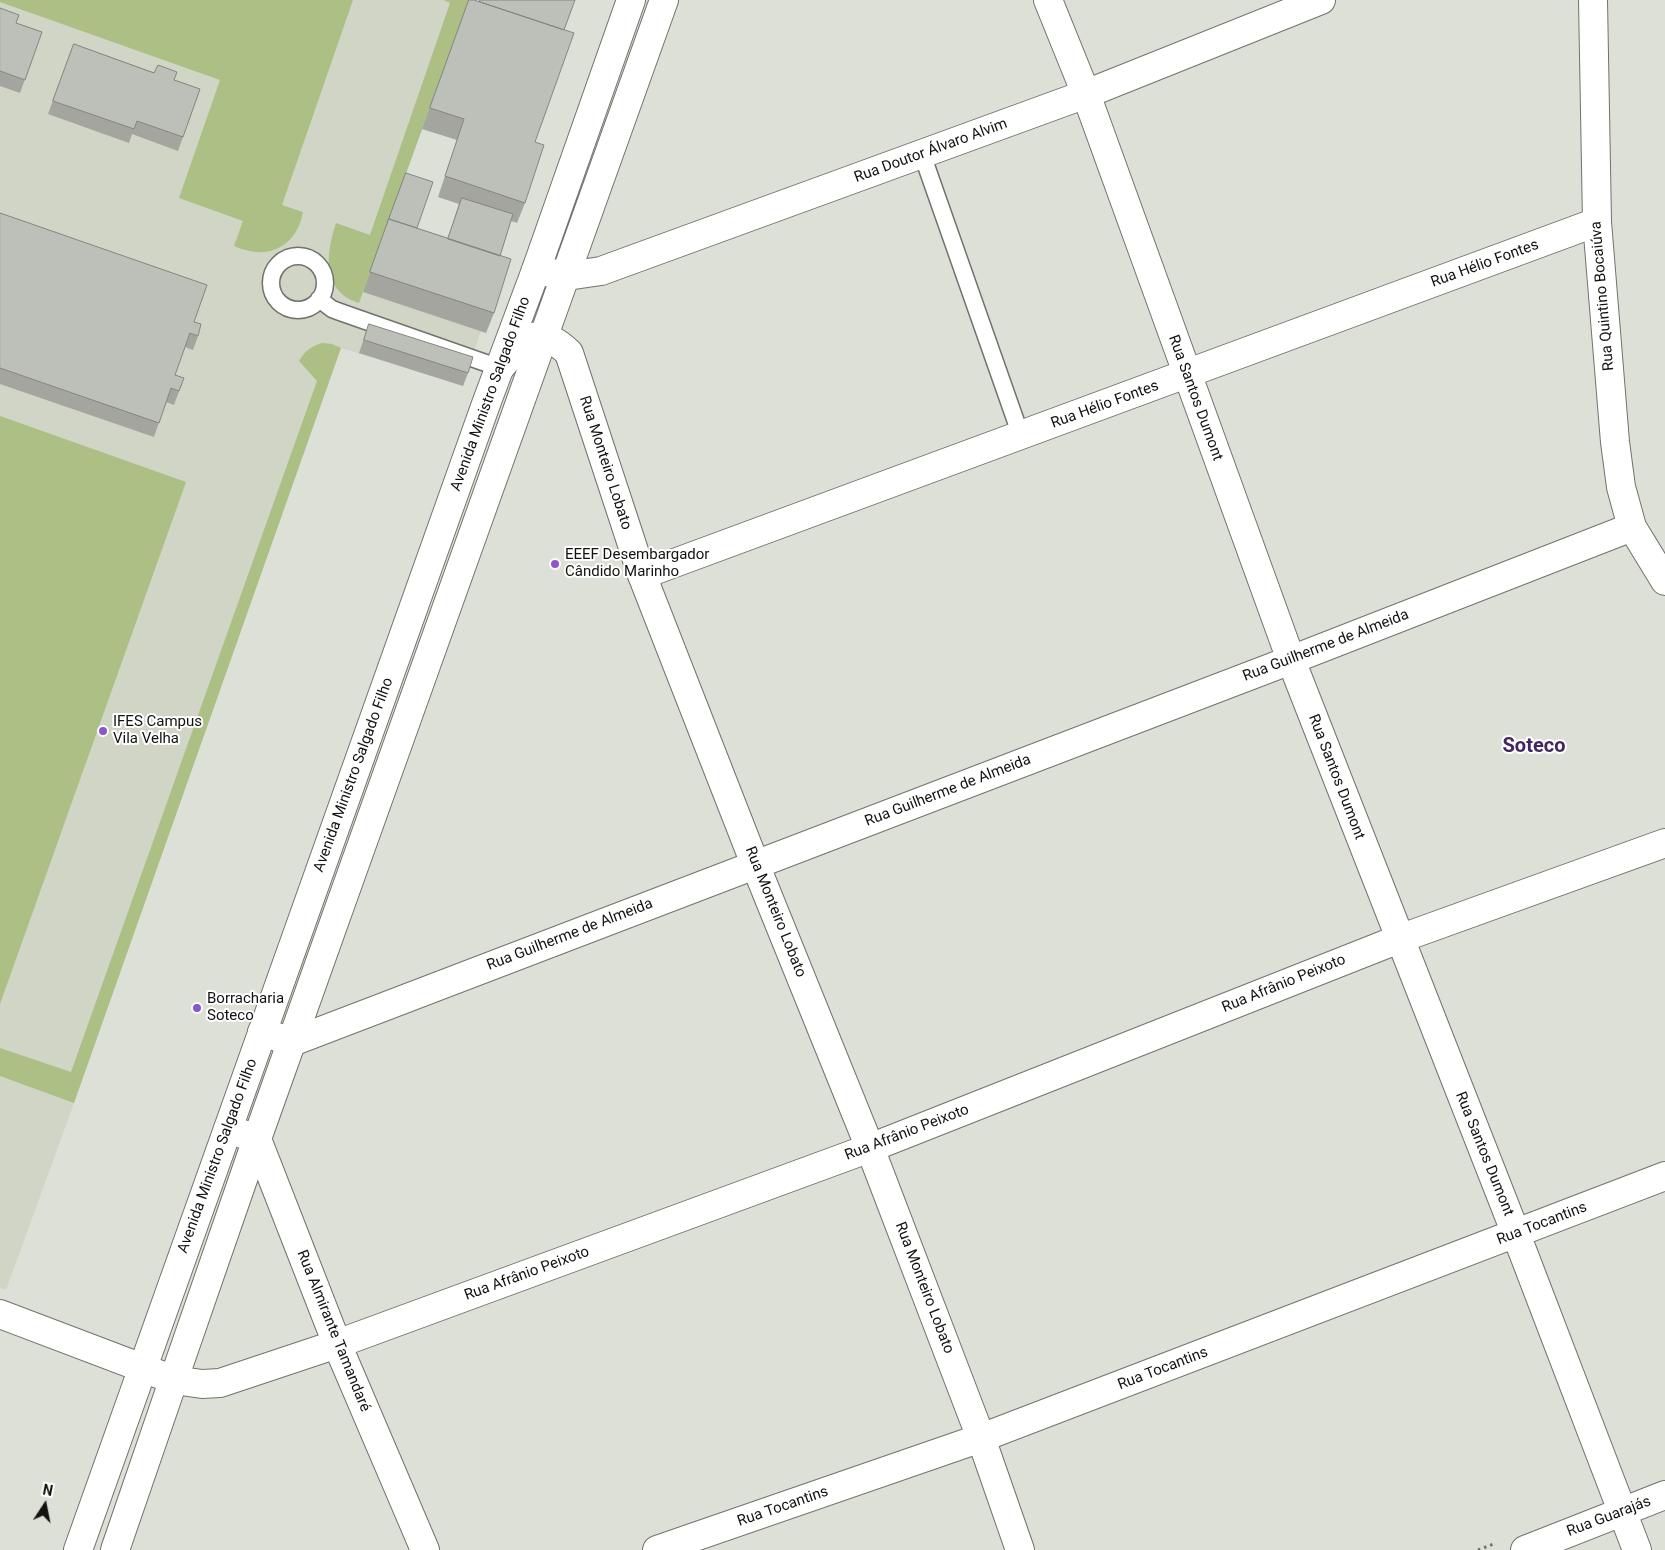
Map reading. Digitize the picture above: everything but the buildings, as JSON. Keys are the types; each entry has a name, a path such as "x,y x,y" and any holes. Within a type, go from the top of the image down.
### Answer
{"street":[{"name":"Avenida Ministro Salgado Filho","path":"78,1550 631,0"},
{"name":"Avenida Ministro Salgado Filho","path":"114,1550 257,1139 567,276 664,0"},
{"name":"Rua Santos Dumont","path":"1048,0 1086,94 1291,660 1516,1234 1637,1550"},
{"name":"Rua Doutor Álvaro Alvim","path":"536,270 567,276 601,271 1086,94 1320,0"},
{"name":"Rua Quintino Bocaiúva","path":"1593,0 1597,222 1621,487 1632,526 1665,581"},
{"name":"Rua Hélio Fontes","path":"642,575 1597,222"},
{"path":"500,368 522,342 533,336 544,337"},
{"name":"Rua Monteiro Lobato","path":"544,337 557,342 569,353 642,575 755,864 870,1148 981,1438 1020,1550"},
{"name":"Rua Guilherme de Almeida","path":"292,1042 1291,660 1632,526"},
{"name":"Rua Afrânio Peixoto","path":"0,1314 174,1380 202,1384 220,1383 337,1344 870,1148 1399,938 1665,843"},
{"path":"262,1032 292,1042"},
{"path":"228,1129 257,1139"},
{"name":"Rua Almirante Tamandaré","path":"257,1139 337,1344 425,1550"},
{"name":"Rua Tocantins","path":"657,1550 981,1438 1665,1176"},
{"name":"Rua Guarajás","path":"1525,1550 1665,1495"}],"lane":[{"path":"922,154 1021,436"},
{"path":"320,299 332,309 500,368"}],"shaded area":[{"name":"IFES Campus Vila Velha","path":"0,0 469,0 363,292 481,331 463,386 341,348 6,1290 0,1288"}],"green space":[{"path":"0,0 353,0 282,205 303,212 294,235 287,243 278,248 258,252 246,250 234,246 243,221 179,198 220,80 0,2"},
{"path":"444,0 469,0 359,303 338,290 332,281 329,259 336,223 370,235 450,3"},
{"path":"322,343 332,344 341,348 74,1103 0,1076 0,1048 71,1072 317,381 299,361 309,349"},
{"path":"0,416 186,482 0,1004"}],"place":[{"name":"EEEF Desembargador Cândido Marinho","path":"555,564"},
{"name":"IFES Campus Vila Velha","path":"103,731"},
{"name":"Borracharia Soteco","path":"197,1008"}],"district":[{"name":"Soteco","path":"1534,747"}]}
